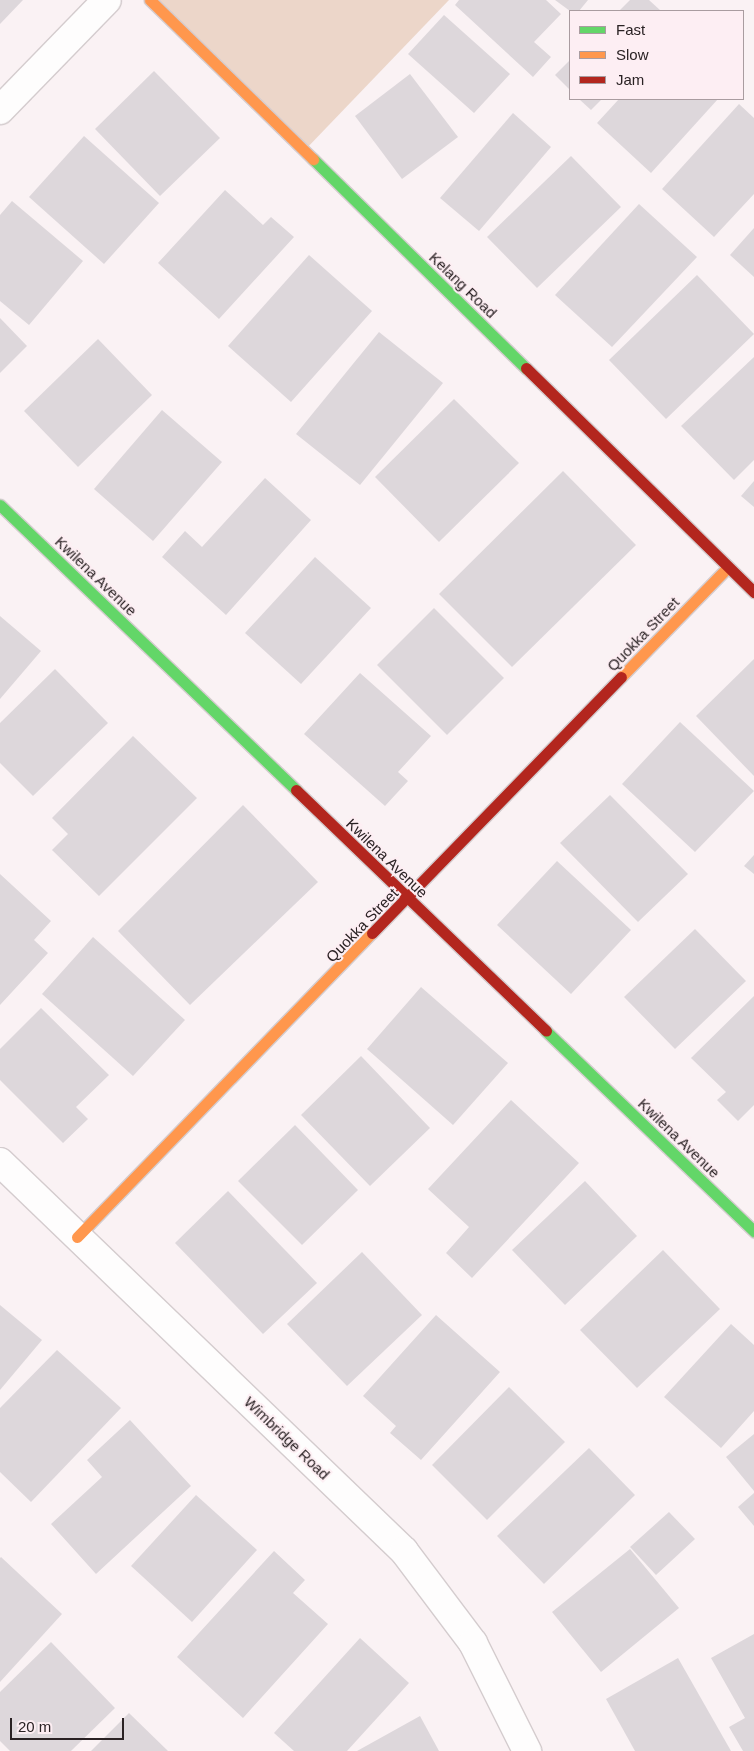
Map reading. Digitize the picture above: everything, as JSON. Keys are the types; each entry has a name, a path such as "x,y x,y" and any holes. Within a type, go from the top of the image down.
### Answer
{"street":[{"path":"0,110 107,0"},
{"name":"Kelang Road","path":"150,0 754,592"},
{"name":"Kwilena Avenue","path":"0,505 754,1231"},
{"name":"Quokka Street","path":"77,1237 408,899 728,567"},
{"name":"Wimbridge Road","path":"0,1162 404,1551 473,1643 526,1751"}],"shaded area":[{"path":"149,0 449,0 304,151"}],"building":[{"path":"0,0 23,0 0,24"},
{"path":"459,0 546,0 561,14 534,42 551,57 533,77 455,5"},
{"path":"555,0 588,0 580,10 569,10"},
{"path":"630,0 649,0 660,10 620,10"},
{"path":"444,15 510,74 474,113 408,54"},
{"path":"569,61 569,89 555,75"},
{"path":"154,71 220,138 160,196 95,129"},
{"path":"410,74 458,137 402,179 355,116"},
{"path":"580,100 601,100 591,110"},
{"path":"618,100 717,100 651,173 597,123"},
{"path":"739,104 754,118 754,194 714,237 662,189"},
{"path":"513,113 551,147 479,231 440,198"},
{"path":"84,136 159,203 104,264 29,197"},
{"path":"571,156 621,207 537,288 487,237"},
{"path":"225,190 263,225 271,217 294,237 219,319 158,263"},
{"path":"12,201 83,261 29,325 0,301 0,215"},
{"path":"639,204 697,257 612,347 555,295"},
{"path":"754,228 754,277 730,255"},
{"path":"309,255 372,311 291,402 228,346"},
{"path":"697,275 754,334 666,419 609,360"},
{"path":"0,318 27,346 0,373"},
{"path":"379,332 443,383 360,485 296,434"},
{"path":"98,339 152,395 78,467 24,411"},
{"path":"754,357 754,460 734,480 681,426"},
{"path":"454,399 519,463 439,542 375,477"},
{"path":"162,410 222,462 153,541 94,489"},
{"path":"563,471 636,545 512,667 439,594"},
{"path":"265,478 311,520 226,615 162,557 185,531 202,547"},
{"path":"754,481 754,507 741,496"},
{"path":"315,557 371,608 301,684 245,633"},
{"path":"434,608 504,678 447,735 377,665"},
{"path":"0,616 41,651 0,699"},
{"path":"754,659 754,776 696,716"},
{"path":"55,669 108,723 33,796 0,763 0,723"},
{"path":"360,673 431,736 398,772 408,781 385,806 304,734"},
{"path":"680,722 754,791 695,852 622,784"},
{"path":"133,736 197,798 99,896 52,850 68,834 52,818"},
{"path":"610,795 688,874 638,922 560,843"},
{"path":"243,805 318,882 190,1005 118,931"},
{"path":"754,855 754,874 744,866"},
{"path":"557,861 631,930 571,994 497,925"},
{"path":"0,874 51,921 34,940 48,953 0,1005"},
{"path":"695,929 746,981 675,1049 624,997"},
{"path":"93,937 185,1020 133,1076 42,994"},
{"path":"421,987 508,1063 453,1125 367,1049"},
{"path":"754,996 754,1105 738,1121 717,1100 726,1092 691,1058"},
{"path":"41,1008 109,1075 76,1107 88,1119 63,1143 0,1080 0,1049"},
{"path":"361,1056 430,1128 370,1186 301,1115"},
{"path":"511,1100 579,1163 472,1278 446,1253 469,1227 428,1189"},
{"path":"295,1125 358,1190 302,1245 238,1181"},
{"path":"585,1181 637,1236 565,1305 512,1250"},
{"path":"228,1191 317,1283 263,1334 175,1243"},
{"path":"663,1250 720,1309 637,1388 580,1330"},
{"path":"362,1252 422,1315 347,1386 287,1324"},
{"path":"0,1305 42,1340 0,1390"},
{"path":"436,1315 500,1372 421,1460 390,1433 396,1426 363,1396"},
{"path":"731,1324 754,1345 754,1411 721,1448 664,1397"},
{"path":"57,1350 121,1408 31,1502 0,1472 0,1408"},
{"path":"509,1387 565,1442 487,1520 432,1465"},
{"path":"130,1420 191,1486 96,1574 51,1524 102,1477 87,1460"},
{"path":"754,1434 754,1491 726,1457"},
{"path":"589,1448 635,1495 544,1584 497,1536"},
{"path":"754,1493 754,1526 738,1507"},
{"path":"196,1495 257,1550 192,1622 131,1566"},
{"path":"669,1512 695,1539 656,1575 630,1547"},
{"path":"630,1549 679,1608 601,1672 552,1612"},
{"path":"274,1551 305,1580 293,1593 328,1624 243,1718 177,1657"},
{"path":"0,1558 62,1614 0,1682"},
{"path":"754,1634 754,1751 743,1751 729,1727 745,1718 711,1658"},
{"path":"360,1638 409,1683 347,1751 294,1751 274,1733"},
{"path":"51,1642 115,1708 71,1751 10,1751 0,1741 0,1692"},
{"path":"678,1658 731,1751 635,1751 606,1699"},
{"path":"129,1713 168,1751 91,1751"},
{"path":"420,1716 439,1751 357,1751"}],"traffic: fast":[{"path":"313,159 526,368"},
{"path":"0,505 296,790"},
{"path":"546,1031 754,1231"}],"traffic: slow":[{"path":"150,0 313,159"},
{"path":"621,677 728,567"},
{"path":"77,1237 372,933"}],"traffic: jam":[{"path":"526,368 754,592"},
{"path":"372,933 621,677"},
{"path":"296,790 546,1031"}]}
